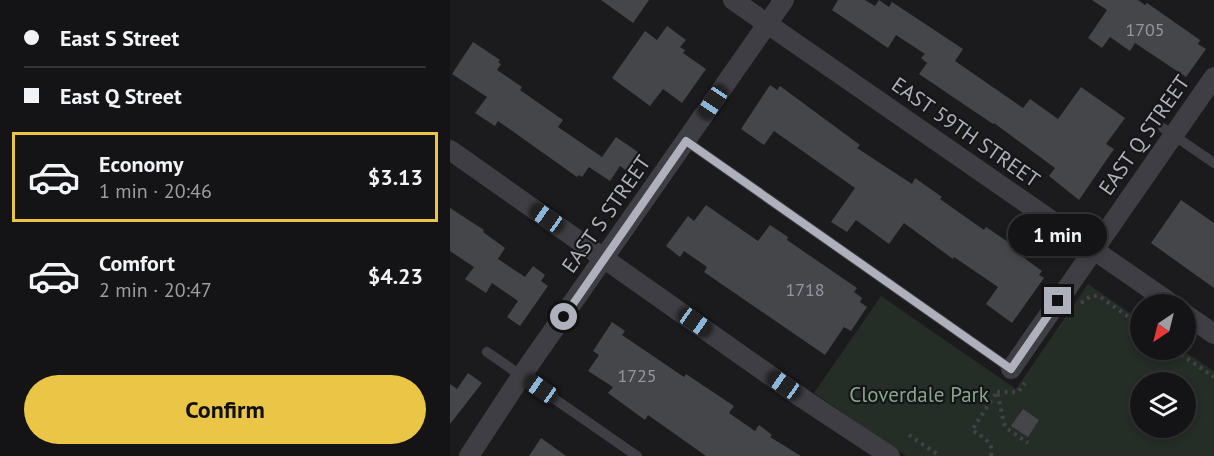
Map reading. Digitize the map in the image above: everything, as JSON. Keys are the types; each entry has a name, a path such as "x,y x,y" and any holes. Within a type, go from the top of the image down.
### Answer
{"street":[{"name":"EAST 59TH STREET","path":"733,0 1158,294"},
{"name":"EAST S STREET","path":"469,456 522,375 606,258 784,0"},
{"name":"EAST Q STREET","path":"1011,369 1094,250 1168,131 1214,76"},
{"path":"450,150 802,398 890,456"},
{"path":"1196,322 1214,334"}],"lane":[{"path":"1168,131 1214,163"},
{"path":"686,141 1011,369"},
{"path":"487,352 637,456"}],"path":[{"path":"1075,311 1082,302 1099,296 1130,318"},
{"path":"1189,360 1214,377"},
{"path":"998,392 1018,392 1031,374"},
{"path":"998,392 1005,427 1028,442"},
{"path":"991,456 992,447 987,440 972,430 998,392"},
{"path":"909,435 940,456"}],"green space":[{"name":"Cloverdale Park","path":"1088,284 1130,313 1130,360 1196,359 1214,371 1214,456 906,456 814,393 881,296 1016,389"}],"building":[{"path":"601,0 649,0 633,23"},
{"path":"838,0 865,0 875,6 879,0 889,7 892,2 963,49 955,61 1023,108 1030,99 1058,119 1081,87 1125,118 1106,144 1114,149 1079,200 1049,176 1055,168 994,123 919,74 927,63 921,58 925,54 896,35 888,48 832,10"},
{"path":"1092,0 1138,0 1145,5 1147,3 1200,40 1198,44 1206,49 1186,77 1135,43 1130,51 1110,37 1102,48 1088,38 1107,10"},
{"path":"667,26 686,40 680,47 685,50 683,53 706,69 682,103 663,89 650,106 612,78 645,31 657,40"},
{"path":"473,42 500,60 498,62 501,64 497,70 522,87 520,90 563,120 558,127 602,157 616,137 641,154 628,172 620,166 610,181 589,167 582,177 579,175 577,177 498,121 495,126 475,113 487,97 452,74"},
{"path":"770,85 777,90 780,86 860,145 857,148 912,184 915,178 984,230 986,227 1014,246 1012,249 1042,271 1039,275 1044,278 1012,323 986,304 998,287 954,257 953,259 904,223 889,244 856,220 847,232 831,222 855,188 774,131 764,145 741,129"},
{"path":"1181,200 1214,223 1214,288 1151,243"},
{"path":"706,205 758,241 770,225 788,237 787,240 857,288 854,292 862,298 860,302 867,307 851,331 844,327 825,355 704,272 707,267 684,251 680,257 666,246 688,216 694,221"},
{"path":"450,208 484,230 483,232 505,248 498,259 525,277 533,266 545,275 541,281 548,286 520,326 507,317 518,301 492,283 486,293 465,279 474,267 450,251"},
{"path":"612,322 625,331 622,335 684,377 686,374 734,406 729,413 755,431 759,425 772,435 770,437 801,456 706,456 648,415 645,420 608,393 613,387 588,371 599,355 593,351"},
{"path":"468,373 482,383 450,424 450,384 457,389"},
{"path":"1023,409 1039,420 1028,437 1011,426"},
{"path":"541,438 566,456 529,456"}],"route":[{"path":"564,317 686,141 1011,369 1058,301"}]}
